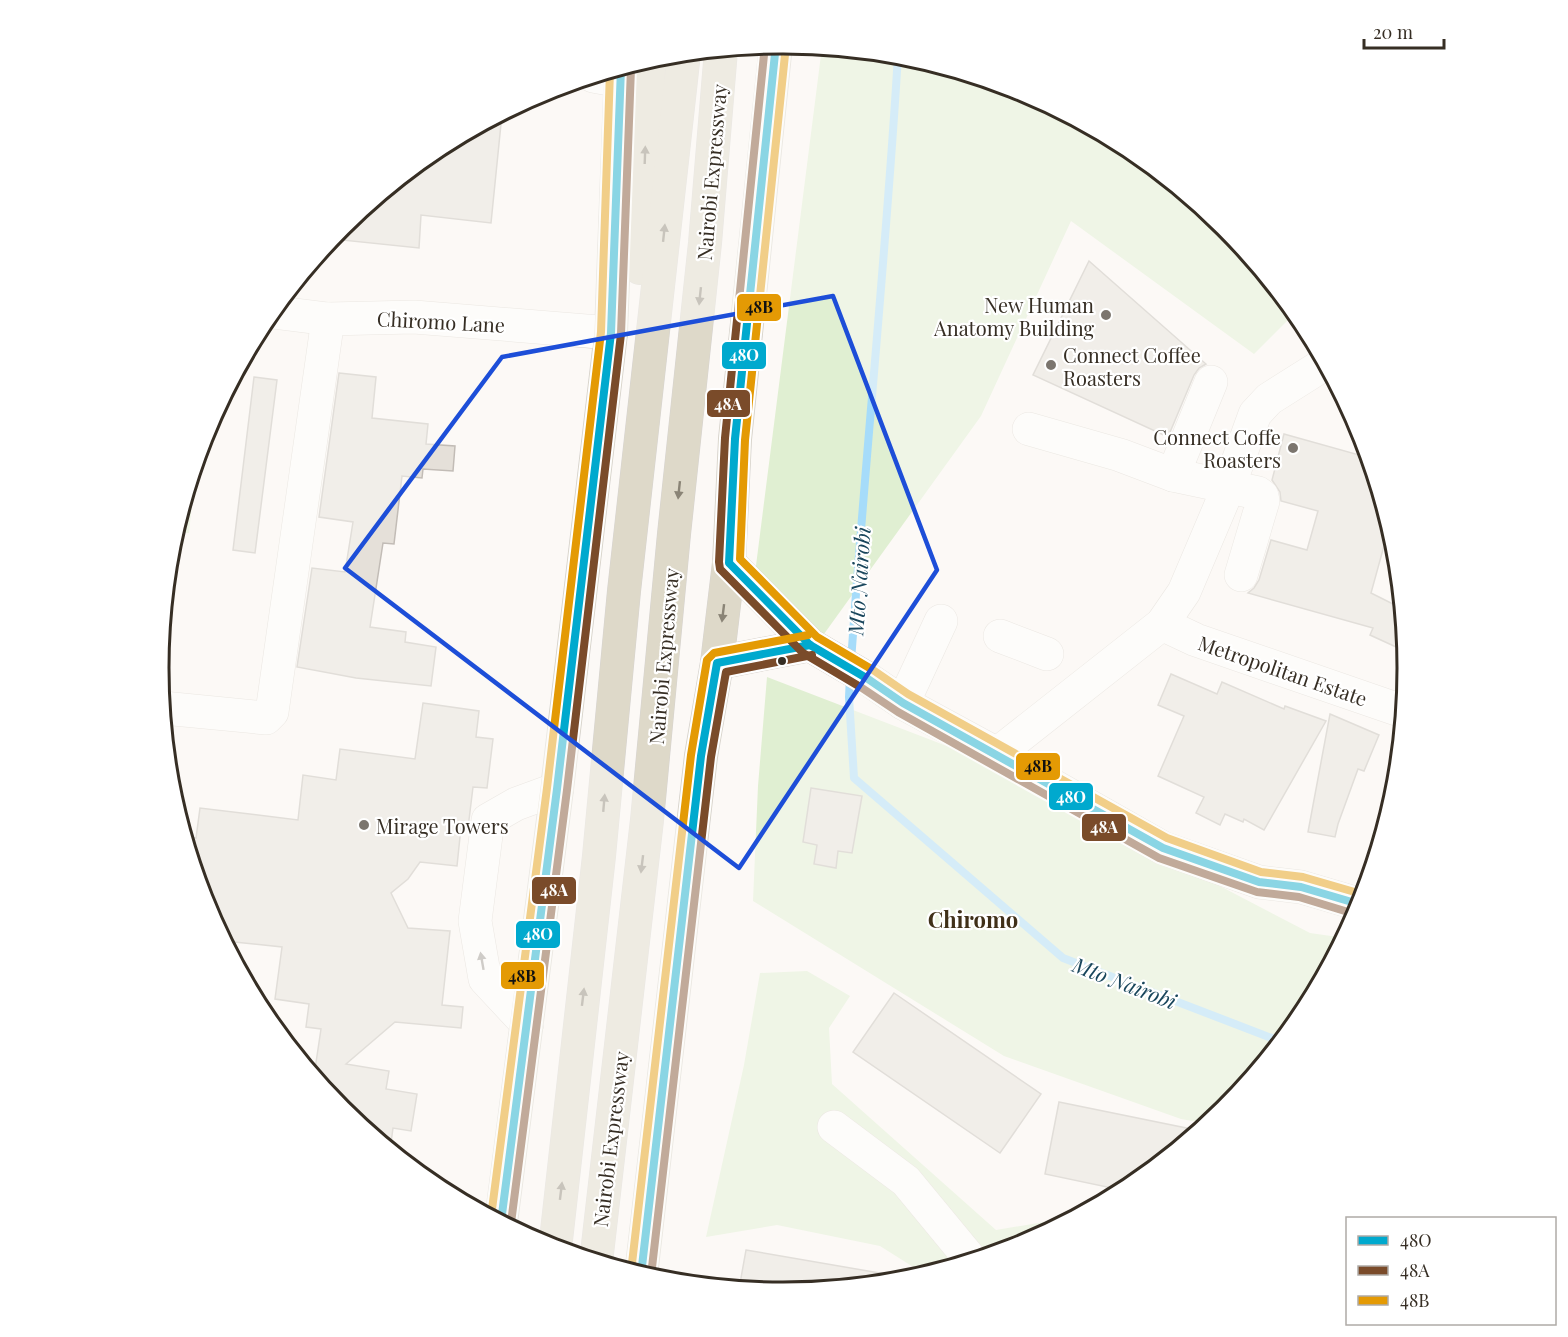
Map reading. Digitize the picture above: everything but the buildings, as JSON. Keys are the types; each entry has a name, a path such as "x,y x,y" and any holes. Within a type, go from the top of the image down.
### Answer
{"highway":[{"path":"642,1266 701,756 717,663 729,564 735,439 775,54"},
{"name":"Nairobi Expressway","path":"597,1253 647,820 705,243 720,57"},
{"name":"Nairobi Expressway","path":"556,1239 599,856 624,591 683,63"},
{"path":"624,591 649,70"},
{"path":"502,1215 557,789 611,333 612,79"}],"street":[{"name":"Chiromo Lane","path":"283,313 328,319 414,316 611,333"},
{"path":"171,709 266,718 272,712 328,319"},
{"path":"997,754 1162,624 1184,592 1229,486 1255,414 1269,399 1319,367"},
{"path":"1173,475 1211,382"},
{"path":"1029,429 1120,455 1173,475 1258,493 1262,496 1263,501 1241,575"},
{"path":"729,564 816,649 868,679 903,703 1163,848 1259,882 1301,887 1353,902"},
{"path":"903,703 941,621"},
{"name":"Metropolitan Estate","path":"1162,624 1196,640 1397,709"},
{"path":"1000,636 1047,654"},
{"path":"717,663 816,649"},
{"path":"527,1024 485,979 476,921 488,820 516,804 557,789"},
{"path":"834,1127 906,1181 967,1255"}],"highlighted area":[{"path":"833,296 937,570 739,868 345,568 502,357"}],"green space":[{"path":"821,55 864,59 943,75 1019,101 1091,136 1158,181 1189,206 1246,263 1289,319 1254,354 1071,221 981,416 824,634 752,597"},
{"path":"192,502 189,533 185,533"},
{"path":"767,677 965,753 1310,933 1337,937 1295,1010 1246,1074 1199,1122 1181,1119 1004,1056 753,901 758,786"},
{"path":"807,971 850,996 829,1028 832,1084 996,1230 1056,1220 982,1250 915,1268 880,1246 777,1225 706,1237 744,1065 760,973"}],"waterway":[{"name":"Mto Nairobi","path":"851,662 897,65"},
{"name":"Mto Nairobi","path":"850,677 854,778 1063,958 1275,1039"}],"transit line":[{"name":"48A","path":"764,54 725,438 720,569 803,653 898,712 1159,858 1257,892 1299,897 1348,912"},
{"name":"48O","path":"775,54 735,439 729,563 810,645 868,679 903,703 1163,848 1259,882 1301,887 1353,902"},
{"name":"48B","path":"785,54 745,440 740,559 817,637 908,694 1167,838 1261,872 1303,877 1356,892"},
{"name":"48A","path":"511,1220 567,790 621,334 631,74"},
{"name":"48O","path":"502,1215 557,789 611,333 621,76"},
{"name":"48B","path":"492,1209 547,788 601,332 610,80"},
{"name":"48B","path":"632,1264 691,755 707,660 714,653 808,635"},
{"name":"48O","path":"642,1266 701,756 717,663 810,645"},
{"name":"48A","path":"652,1268 711,757 726,672 812,655"}],"place":[{"name":"New Human Anatomy Building","path":"1106,315"},
{"name":"Connect Coffee Roasters","path":"1051,365"},
{"name":"Connect Coffe Roasters","path":"1293,448"},
{"name":"Mirage Towers","path":"364,825"}],"district":[{"name":"Chiromo","path":"973,919"}]}
